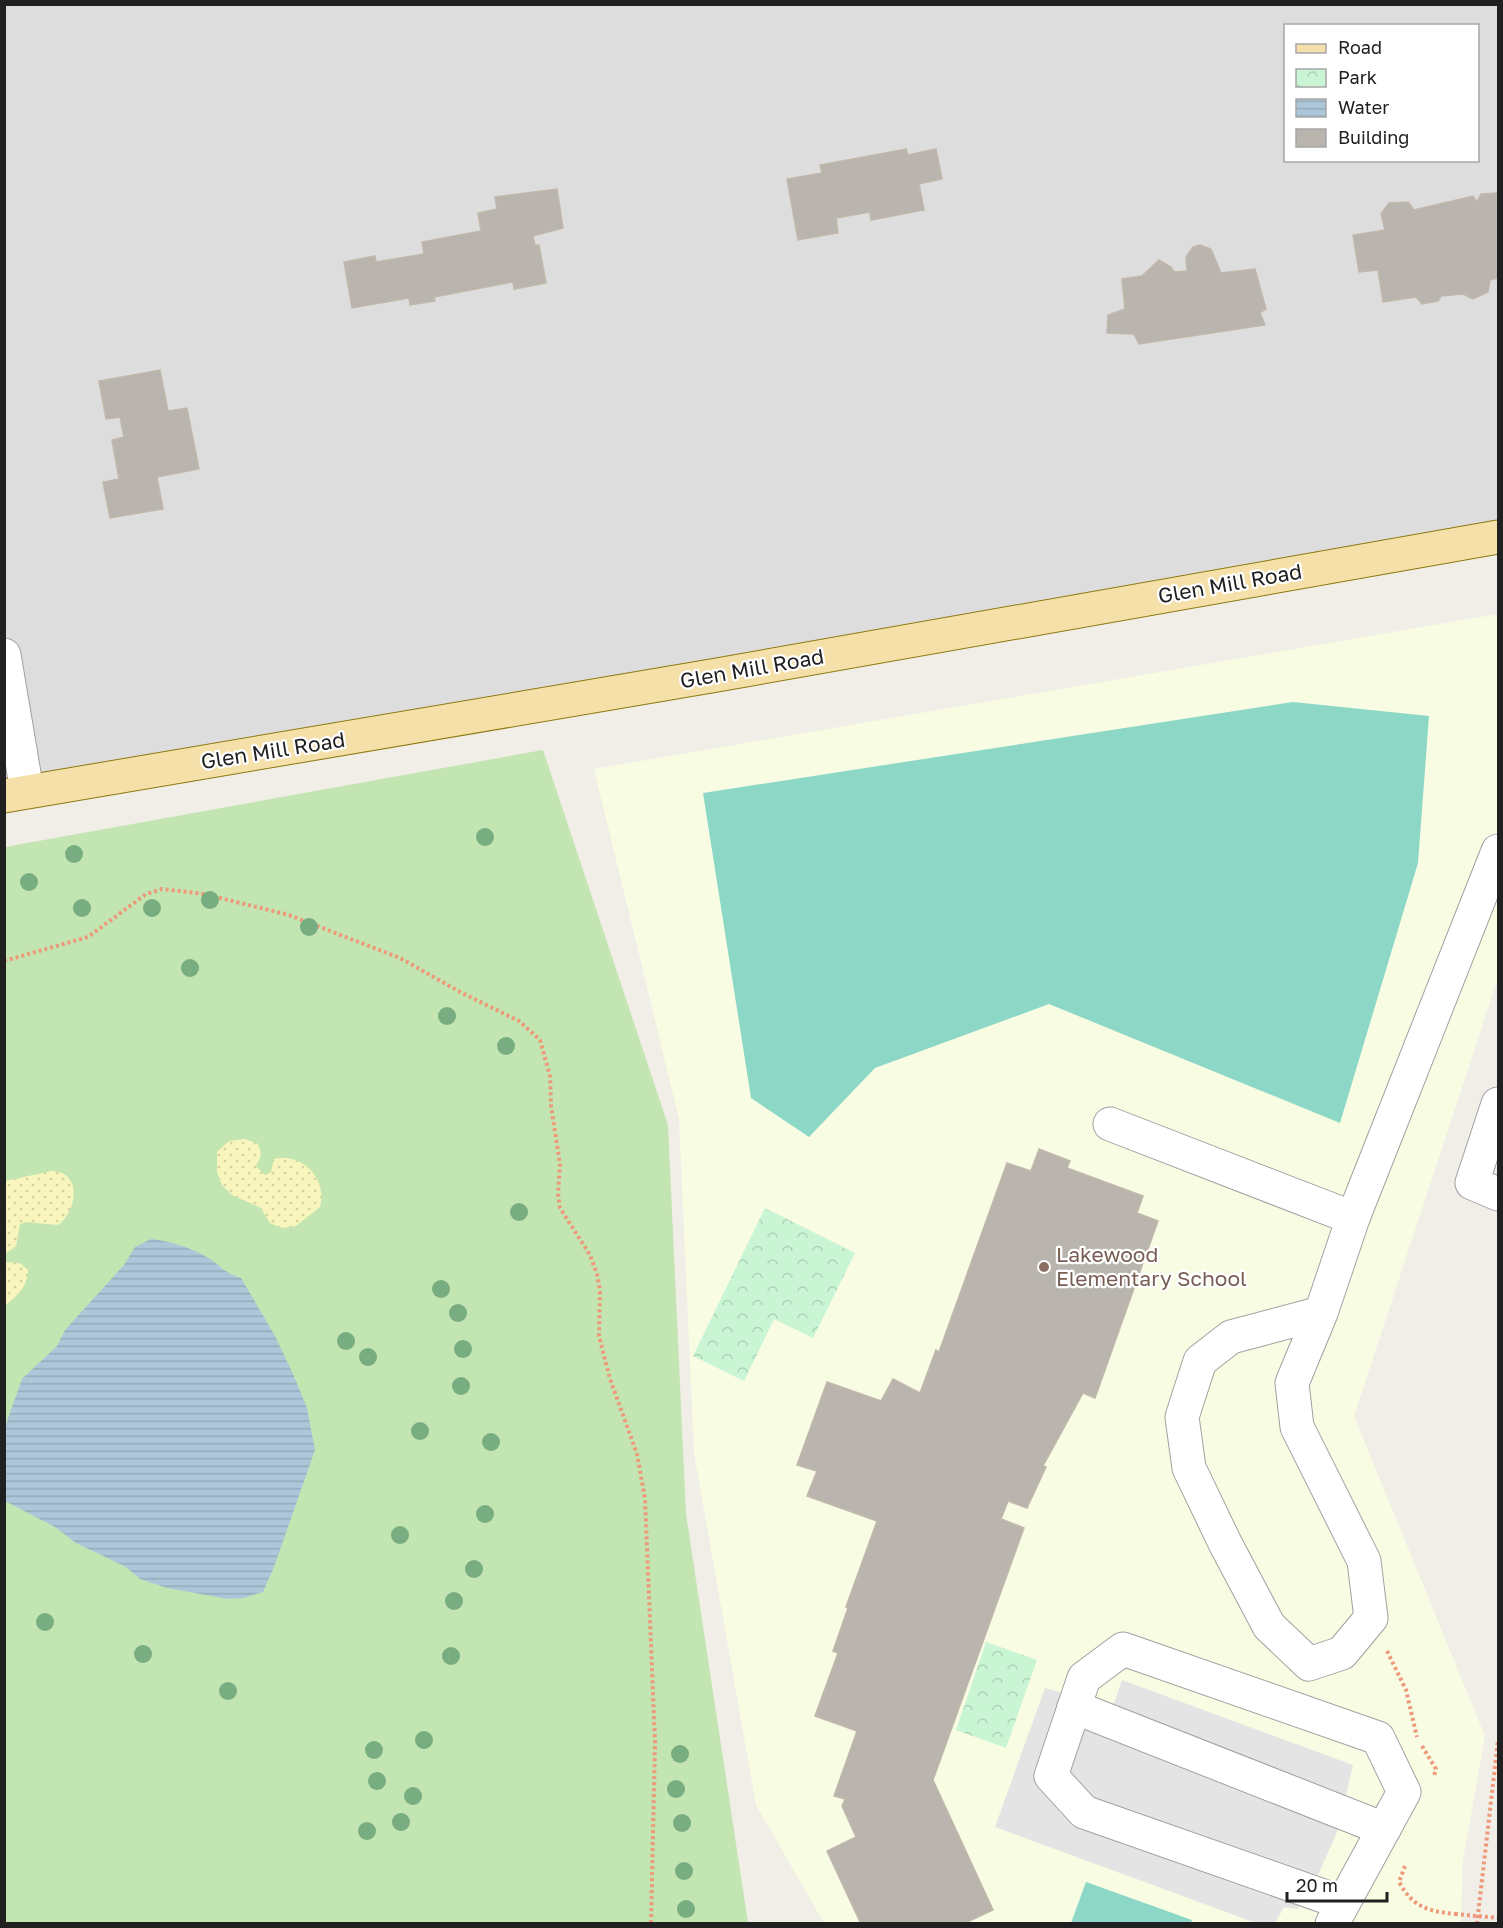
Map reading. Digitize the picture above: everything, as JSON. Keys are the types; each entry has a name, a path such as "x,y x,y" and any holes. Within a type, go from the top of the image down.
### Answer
{"main road":[{"name":"Glen Mill Road","path":"16,794 694,679 1498,537"}],"street":[{"path":"4,655 16,794"},
{"path":"1321,1313 1231,1337 1200,1361 1182,1417 1189,1468 1226,1543 1269,1626 1308,1664 1342,1653 1371,1618 1364,1561 1297,1427 1293,1383 1321,1313 1353,1218 1498,851"},
{"path":"1498,1104 1472,1183 1498,1194"},
{"path":"1110,1124 1353,1218"},
{"path":"1123,1649 1378,1738 1404,1791 1384,1829 1338,1913 1084,1812 1051,1776 1084,1678 1123,1649"},
{"path":"1074,1707 1384,1829"}],"path":[{"path":"4,961 88,937 146,894 171,889 204,894 289,915 400,958 462,993 519,1021 540,1040 550,1076 551,1106 560,1164 558,1194 560,1208 590,1255 597,1274 600,1290 599,1336 610,1379 637,1454 645,1499 655,1743 651,1923"},
{"path":"1477,1923 1498,1740"},
{"path":"1455,1914 1498,1918"}],"shaded area":[{"path":"5,5 1498,5 1498,537 5,796"},
{"name":"Lakewood Elementary School","path":"1498,614 1498,978 1354,1416 1485,1736 1463,1860 1461,1923 824,1923 756,1805 694,1453 679,1119 594,769"},
{"path":"1293,702 1429,716 1418,863 1340,1123 1049,1004 875,1068 809,1137 751,1098 703,793"},
{"path":"1122,1680 1353,1765 1338,1830 1318,1875 1298,1909 1284,1907 1275,1923 1256,1923 995,1827 1045,1688 1107,1705 1114,1703"},
{"path":"1086,1882 1192,1920 1191,1923 1071,1923"}],"green space":[{"path":"543,750 668,1125 686,1514 748,1923 5,1923 5,847"},
{"path":"765,1208 855,1253 813,1338 774,1319 744,1381 693,1356"},
{"path":"986,1642 1037,1660 1006,1748 956,1730"}],"sand":[{"path":"244,1139 257,1143 261,1154 256,1166 265,1175 271,1172 274,1159 295,1160 311,1170 320,1187 322,1197 320,1207 296,1226 282,1228 270,1223 261,1208 232,1195 222,1185 217,1172 217,1152 229,1141"},
{"path":"52,1171 62,1173 73,1185 73,1202 69,1211 58,1225 26,1222 20,1224 16,1246 5,1254 5,1181"},
{"path":"5,1262 20,1263 28,1270 28,1275 21,1290 5,1305"}],"water":[{"path":"151,1239 192,1250 210,1259 230,1274 241,1278 275,1336 307,1408 315,1450 263,1592 244,1598 228,1599 167,1588 140,1579 126,1567 76,1543 55,1527 5,1501 5,1427 22,1379 57,1346 65,1330 124,1265 135,1247"}],"building":[{"path":"906,149 908,155 936,149 942,179 919,184 924,210 871,220 870,212 836,218 838,233 798,240 787,179 822,173 820,165"},
{"path":"557,189 563,228 533,236 535,245 539,245 546,283 514,289 513,282 434,297 435,301 410,305 409,298 352,308 344,262 375,256 376,262 424,254 422,242 481,231 478,213 497,209 495,197"},
{"path":"1497,193 1498,278 1490,280 1488,292 1473,299 1463,294 1441,296 1438,301 1422,304 1416,297 1383,302 1378,270 1359,272 1353,235 1385,230 1381,214 1389,203 1408,202 1414,210 1473,196 1477,202 1481,194"},
{"path":"1200,245 1211,249 1221,273 1255,269 1266,309 1260,313 1265,325 1139,344 1134,334 1107,333 1108,315 1125,309 1122,279 1142,276 1159,260 1171,267 1174,272 1187,271 1186,257 1193,247"},
{"path":"160,370 168,411 187,408 199,469 157,477 163,509 110,518 103,482 119,479 112,440 124,437 120,417 106,419 99,381"},
{"path":"1039,1149 1070,1161 1067,1168 1143,1196 1137,1213 1158,1221 1095,1398 1083,1393 1043,1466 1046,1467 1027,1508 1008,1501 1001,1519 1024,1528 933,1780 993,1910 963,1924 861,1924 827,1851 856,1837 842,1806 845,1799 834,1796 857,1731 815,1716 838,1653 833,1651 848,1608 846,1607 877,1521 807,1496 817,1471 797,1465 827,1382 881,1401 893,1379 920,1393 936,1350 939,1352 1007,1163 1031,1171"}],"place":[{"name":"Lakewood Elementary School","path":"1044,1267"}]}
